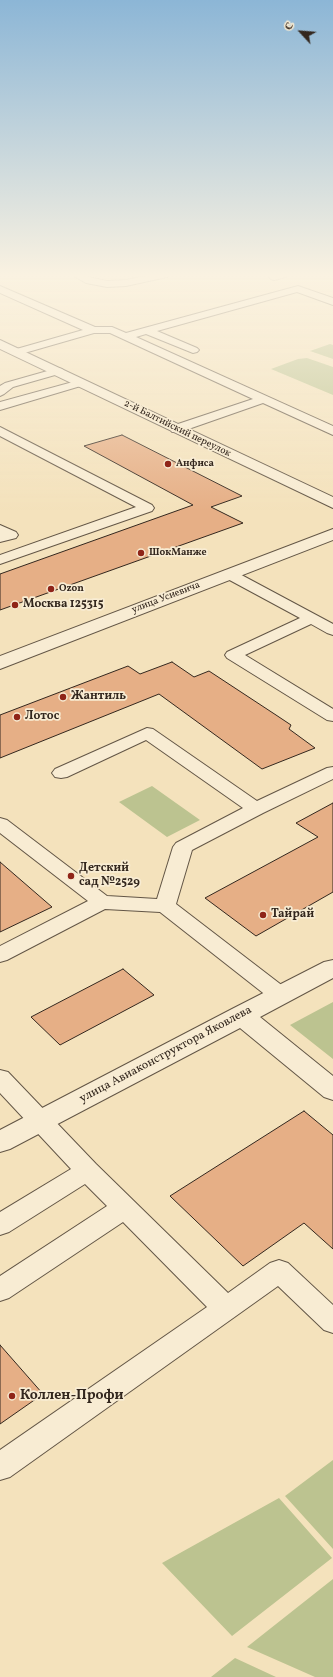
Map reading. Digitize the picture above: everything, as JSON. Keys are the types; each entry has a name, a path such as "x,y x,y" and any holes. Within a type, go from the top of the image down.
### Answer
{"street":[{"name":"2-й Балтийский переулок","path":"20,353 333,503"},
{"name":"улица Усиевича","path":"2,660 333,534"},
{"name":"улица Авиаконструктора Яковлева","path":"0,1142 333,968"},
{"path":"241,1015 333,1090"}],"lane":[{"path":"165,353 333,431"},
{"path":"171,356 181,353"},
{"path":"3,386 58,372"},
{"path":"0,406 80,383"},
{"path":"176,429 264,399"},
{"path":"0,431 147,508 0,560"},
{"path":"0,445 17,440"},
{"path":"0,528 11,535 0,538"},
{"path":"229,574 333,630"},
{"path":"312,618 233,655 333,716"},
{"path":"61,773 148,733 256,809"},
{"path":"165,906 183,847 256,809 333,772"},
{"path":"0,824 1,823 102,902"},
{"path":"0,955 102,902 165,906 280,995"},
{"path":"0,1078 87,1171 226,1308"},
{"path":"0,1225 87,1171"},
{"path":"0,1290 124,1208"},
{"path":"0,1468 279,1271 333,1322"}],"green space":[{"path":"316,353 333,353 333,359"},
{"path":"307,358 333,367 333,395 271,369 298,359"},
{"path":"152,786 200,820 167,837 119,802"},
{"path":"333,1002 333,1059 290,1025"},
{"path":"333,1460 333,1549 285,1496"},
{"path":"279,1498 332,1558 232,1636 162,1563"},
{"path":"333,1579 333,1677 315,1677 247,1647"},
{"path":"235,1658 276,1677 211,1677"}],"building":[{"path":"122,435 242,496 211,507 243,523 0,610 0,574 193,505 84,446"},
{"path":"172,662 194,677 209,671 291,725 289,729 315,748 262,769 159,694 0,758 0,715 128,666 140,674"},
{"path":"333,803 333,892 256,936 205,898 318,837 296,823"},
{"path":"0,862 52,907 0,932"},
{"path":"123,969 154,995 60,1045 31,1017"},
{"path":"304,1111 333,1135 333,1249 304,1223 243,1266 170,1196"},
{"path":"0,1345 43,1394 0,1424"}],"place":[{"name":"Анфиса","path":"168,464"},
{"name":"ШокМанже","path":"141,553"},
{"name":"Ozon","path":"51,589"},
{"name":"Москва 125315","path":"15,605"},
{"name":"Жантиль","path":"63,697"},
{"name":"Лотос","path":"17,717"},
{"name":"Детский сад №2529","path":"71,876"},
{"name":"Тайрай","path":"263,915"},
{"name":"Коллен-Профи","path":"12,1396"}]}
